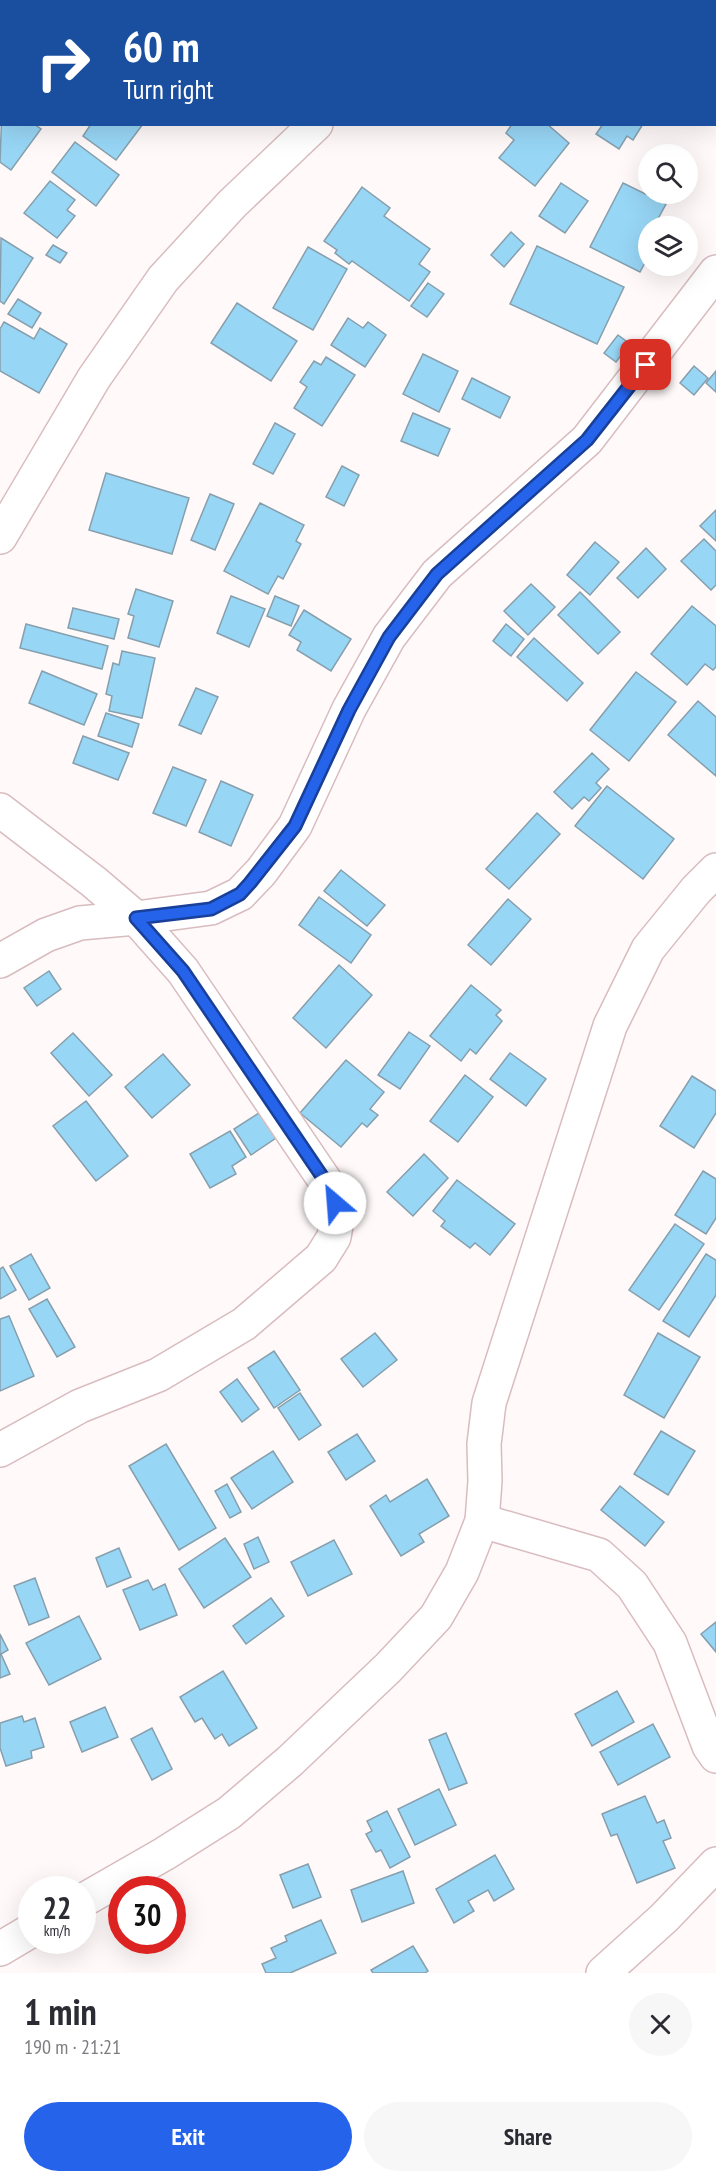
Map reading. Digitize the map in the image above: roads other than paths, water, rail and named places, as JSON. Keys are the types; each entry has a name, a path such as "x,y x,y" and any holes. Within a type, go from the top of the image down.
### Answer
{"street":[{"path":"0,537 94,378 164,279 232,204 314,126"},
{"path":"0,961 46,934 80,923 211,909 240,894 261,872 295,826 349,710 389,637 437,574 587,440 716,272"},
{"path":"0,810 94,882 136,918 183,971 332,1191 338,1214 334,1237 321,1258 244,1324 158,1375 80,1406 0,1450"},
{"path":"96,1893 229,1813 298,1753 388,1668 436,1617 462,1572 483,1521 484,1444 489,1403 610,1026 648,949 696,890 716,870"},
{"path":"483,1521 598,1555 632,1585 670,1643 709,1746 716,1756"},
{"path":"603,1973 664,1918 716,1863"},
{"path":"0,1949 18,1938"}]}
